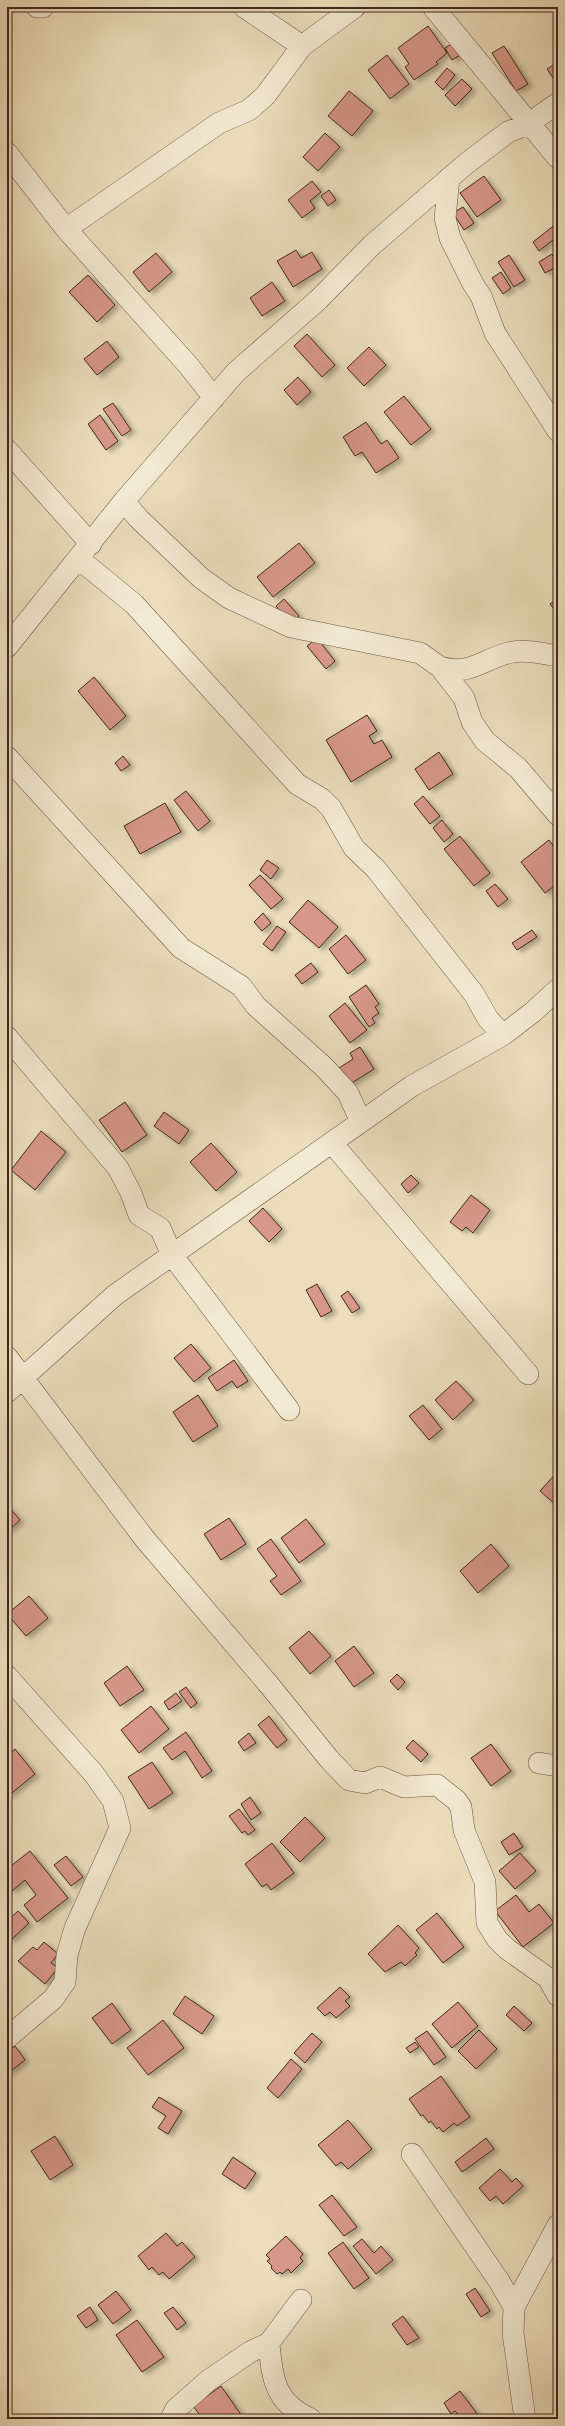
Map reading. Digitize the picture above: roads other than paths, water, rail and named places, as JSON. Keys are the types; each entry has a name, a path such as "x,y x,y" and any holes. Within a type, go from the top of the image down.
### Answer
{"street":[{"path":"37,7 43,7"},
{"path":"244,7 302,46"},
{"path":"66,229 219,123 249,110 265,96 302,46 355,7"},
{"path":"433,7 487,70 528,124 558,158"},
{"path":"7,647 124,501 236,372 318,300 372,245 449,178 508,132 528,124 554,108"},
{"path":"7,153 66,229 188,365 214,398"},
{"path":"449,178 445,218 450,238 473,284 481,296 495,333 558,431"},
{"path":"7,450 85,551 296,784 322,799 331,808 354,848 376,870 474,994 488,1019 503,1035"},
{"path":"124,501 138,518 201,578 229,598 268,619 291,627 420,653 440,667 464,698 472,722 485,741 518,768 558,815"},
{"path":"440,667 454,671 517,652 558,656"},
{"path":"7,757 181,948 241,986 256,1006 324,1067 348,1093 361,1122"},
{"path":"7,1392 115,1295 412,1086 503,1035 533,1012 558,988"},
{"path":"7,1037 118,1168 131,1193 139,1216 160,1228 172,1255 289,1410"},
{"path":"332,1143 528,1374"},
{"path":"7,1356 144,1538 270,1686 329,1759 349,1780 365,1783 380,1777 404,1787 438,1785 456,1800 461,1807 464,1830 484,1882 487,1923 497,1939 508,1949 548,1978 558,1996"},
{"path":"7,1676 94,1774 113,1801 120,1828 75,1928 67,1955 65,1982 53,1999 7,2038"},
{"path":"412,2154 500,2281 514,2307"},
{"path":"525,2419 513,2333 514,2307 558,2225"},
{"path":"171,2419 176,2408 209,2380 250,2352 269,2343 302,2300"},
{"path":"269,2343 271,2371 279,2394 295,2412 311,2419"}]}
